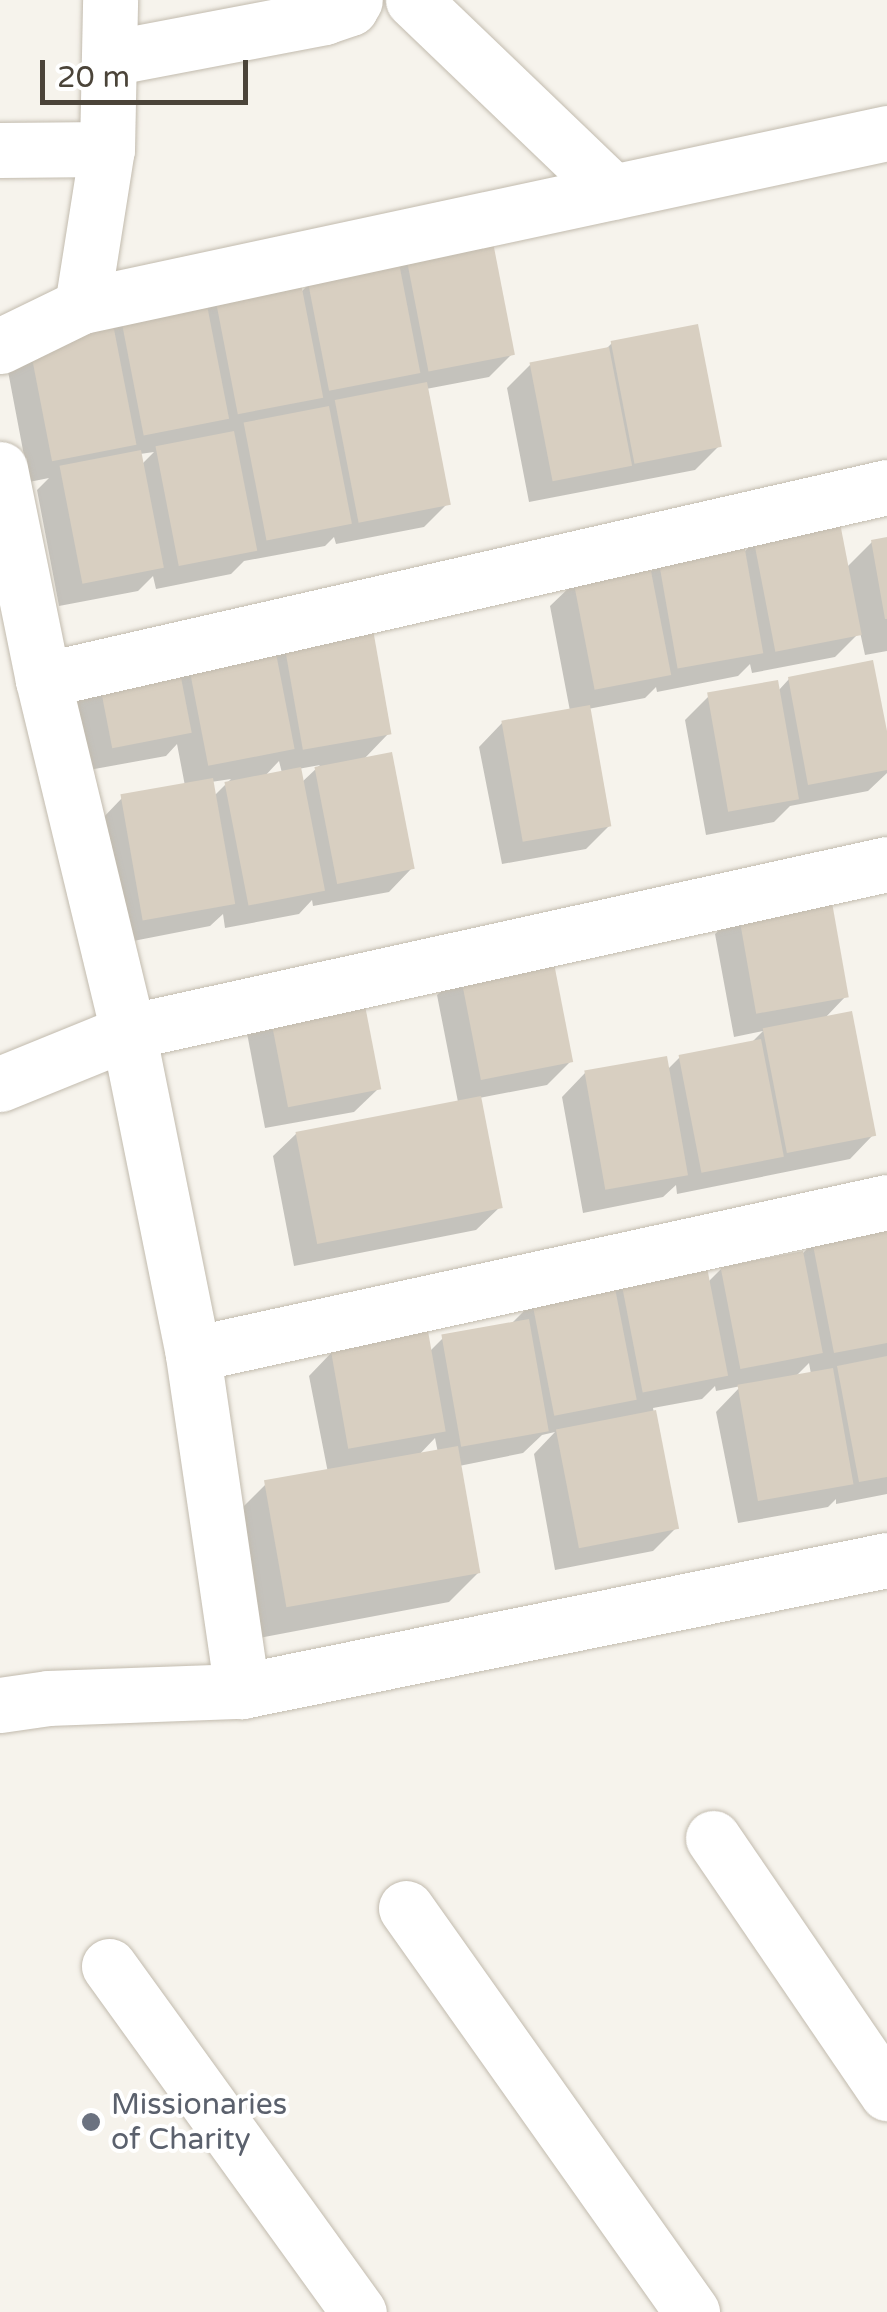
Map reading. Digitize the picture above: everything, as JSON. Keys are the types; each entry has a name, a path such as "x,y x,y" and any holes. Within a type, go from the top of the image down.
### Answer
{"street":[{"path":"82,306 107,149 110,0"},
{"path":"110,58 324,18 350,8 355,0"},
{"path":"413,0 613,192"},
{"path":"0,346 82,306 887,133"},
{"path":"0,150 107,149"},
{"path":"0,469 43,680 128,1032 193,1354 242,1691"},
{"path":"43,680 887,487"},
{"path":"0,1084 128,1032 887,864"},
{"path":"193,1354 887,1202"},
{"path":"0,1705 48,1698 242,1691 887,1560"},
{"path":"714,1838 887,2094"},
{"path":"406,1908 692,2312"},
{"path":"109,1966 359,2312"}],"building":[{"path":"492,237 515,355 429,372 406,254"},
{"path":"399,263 420,373 329,391 308,281"},
{"path":"299,273 323,398 238,414 214,290"},
{"path":"206,300 229,419 144,435 121,317"},
{"path":"113,324 136,445 52,461 29,340"},
{"path":"698,324 722,447 634,464 611,341"},
{"path":"609,347 632,466 553,481 529,362"},
{"path":"427,382 451,505 359,523 335,400"},
{"path":"329,406 352,524 266,540 244,423"},
{"path":"234,431 257,551 179,566 155,446"},
{"path":"141,450 164,568 82,584 60,466"},
{"path":"840,523 862,635 775,652 754,540"},
{"path":"887,537 887,619 885,619 871,540"},
{"path":"744,544 763,653 678,668 658,559"},
{"path":"650,566 671,675 595,690 573,581"},
{"path":"371,618 391,734 303,750 282,634"},
{"path":"274,643 295,749 208,766 188,660"},
{"path":"873,660 887,731 887,770 808,785 788,677"},
{"path":"178,662 192,733 112,748 98,677"},
{"path":"778,680 799,799 728,812 707,693"},
{"path":"590,705 611,826 523,842 501,721"},
{"path":"392,752 415,869 337,884 314,767"},
{"path":"301,767 325,891 248,906 224,782"},
{"path":"213,778 235,904 143,920 120,794"},
{"path":"830,891 849,997 756,1014 737,907"},
{"path":"552,953 573,1062 481,1080 460,971"},
{"path":"362,990 381,1089 288,1107 269,1008"},
{"path":"852,1011 876,1136 787,1153 763,1028"},
{"path":"761,1039 784,1157 701,1173 679,1055"},
{"path":"667,1056 688,1175 605,1190 584,1071"},
{"path":"481,1096 503,1208 317,1244 295,1132"},
{"path":"887,1227 887,1343 834,1353 812,1240"},
{"path":"803,1251 823,1353 740,1369 721,1267"},
{"path":"705,1257 728,1376 643,1392 620,1274"},
{"path":"614,1283 637,1400 554,1416 532,1299"},
{"path":"529,1319 549,1431 461,1447 441,1334"},
{"path":"428,1331 446,1431 348,1449 331,1348"},
{"path":"887,1356 887,1477 859,1482 837,1366"},
{"path":"833,1368 853,1484 758,1501 737,1385"},
{"path":"656,1410 679,1529 579,1548 556,1429"},
{"path":"458,1446 480,1573 286,1607 264,1480"}],"place":[{"name":"Missionaries of Charity","path":"91,2122"}]}
